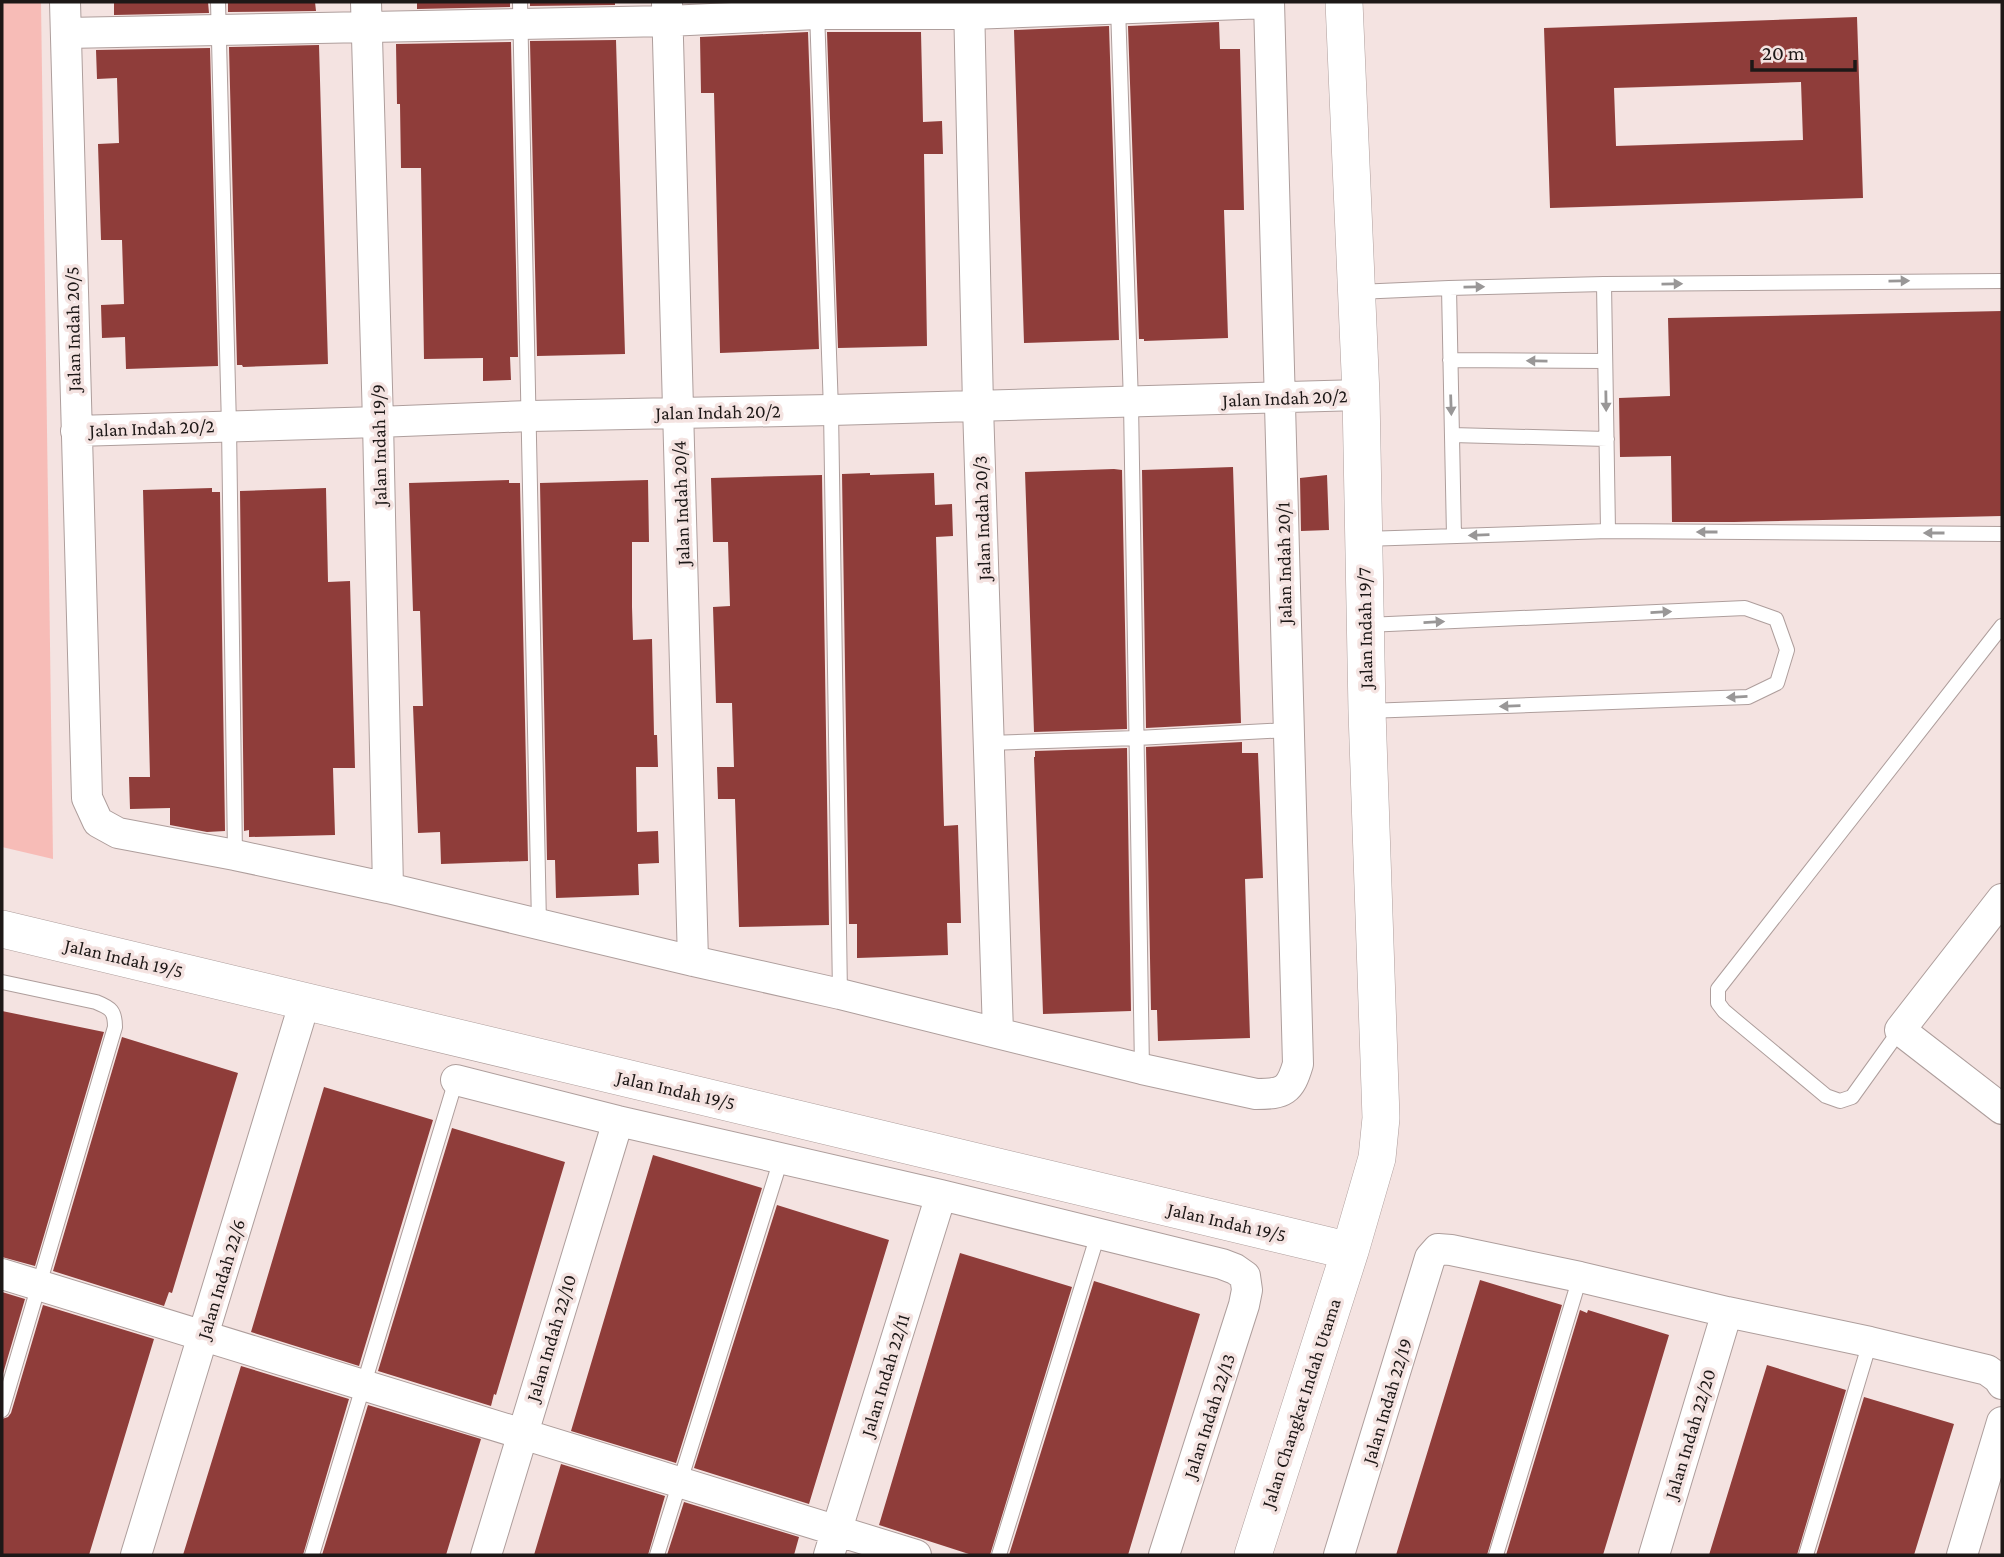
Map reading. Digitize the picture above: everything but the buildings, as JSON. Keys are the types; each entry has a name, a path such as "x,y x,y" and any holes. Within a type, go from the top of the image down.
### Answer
{"street":[{"name":"Jalan Indah 20/5","path":"65,2 87,798 98,822 118,833 235,855"},
{"path":"66,33 219,16 1269,2"},
{"name":"Jalan Indah 20/1","path":"1142,1069 1256,1094 1272,1094 1286,1090 1294,1080 1298,1064 1269,2"},
{"name":"Jalan Indah 19/7","path":"1344,2 1361,395 1367,711 1381,1118 1377,1158 1350,1251"},
{"name":"Jalan Indah 20/3","path":"969,8 978,406 998,1033"},
{"name":"Jalan Indah 20/4","path":"668,12 693,961"},
{"name":"Jalan Indah 19/9","path":"366,15 379,422 388,888"},
{"name":"Jalan Indah 20/2","path":"76,431 530,416 1131,403 1361,395"},
{"path":"235,855 840,994 1142,1069"},
{"path":"2002,899 1900,1030 2002,1109"},
{"name":"Jalan Indah 19/5","path":"2,929 1350,1251"},
{"name":"Jalan Indah 22/6","path":"136,1555 305,1001"},
{"path":"457,1080 618,1121 1098,1234"},
{"name":"Jalan Indah 22/10","path":"486,1555 618,1121"},
{"name":"Jalan Indah 22/11","path":"833,1543 941,1195"},
{"name":"Jalan Indah 22/13","path":"1098,1234 1223,1264 1245,1276 1247,1290 1244,1305 1164,1555"},
{"name":"Jalan Indah 22/19","path":"1339,1555 1430,1258 1438,1249 1451,1250 1580,1277"},
{"name":"Jalan Changkat Indah Utama","path":"1253,1555 1350,1251"},
{"path":"2,1274 679,1482 833,1543 916,1555"},
{"path":"1580,1277 1870,1342 1995,1377"},
{"name":"Jalan Indah 22/20","path":"1654,1555 1727,1312"},
{"path":"1962,1555 2002,1422"}],"lane":[{"path":"1118,5 1131,403 1142,1069"},
{"path":"817,8 831,410 840,994"},
{"path":"521,12 539,924"},
{"path":"219,16 229,426 235,855"},
{"path":"1357,292 1604,284 2002,281"},
{"path":"1604,284 1608,531"},
{"path":"1449,288 1454,536"},
{"path":"1450,360 1605,361"},
{"path":"1452,435 1607,439"},
{"path":"1364,539 1608,531 2002,534"},
{"path":"1366,625 1745,608 1776,620 1787,650 1777,683 1748,697 1367,711"},
{"path":"1900,1030 1852,1097 1840,1101 1826,1096 1724,1011 1718,1003 1718,989 2002,626"},
{"path":"989,743 1288,730"},
{"path":"2,982 96,1002 108,1007 115,1016 112,1041 2,1410"},
{"path":"312,1555 457,1080"},
{"path":"657,1555 781,1159"},
{"path":"999,1555 1098,1234"},
{"path":"1496,1555 1580,1277"},
{"path":"1805,1555 1870,1342"}],"shaded area":[{"path":"2,2 41,2 53,859 2,847"}]}
